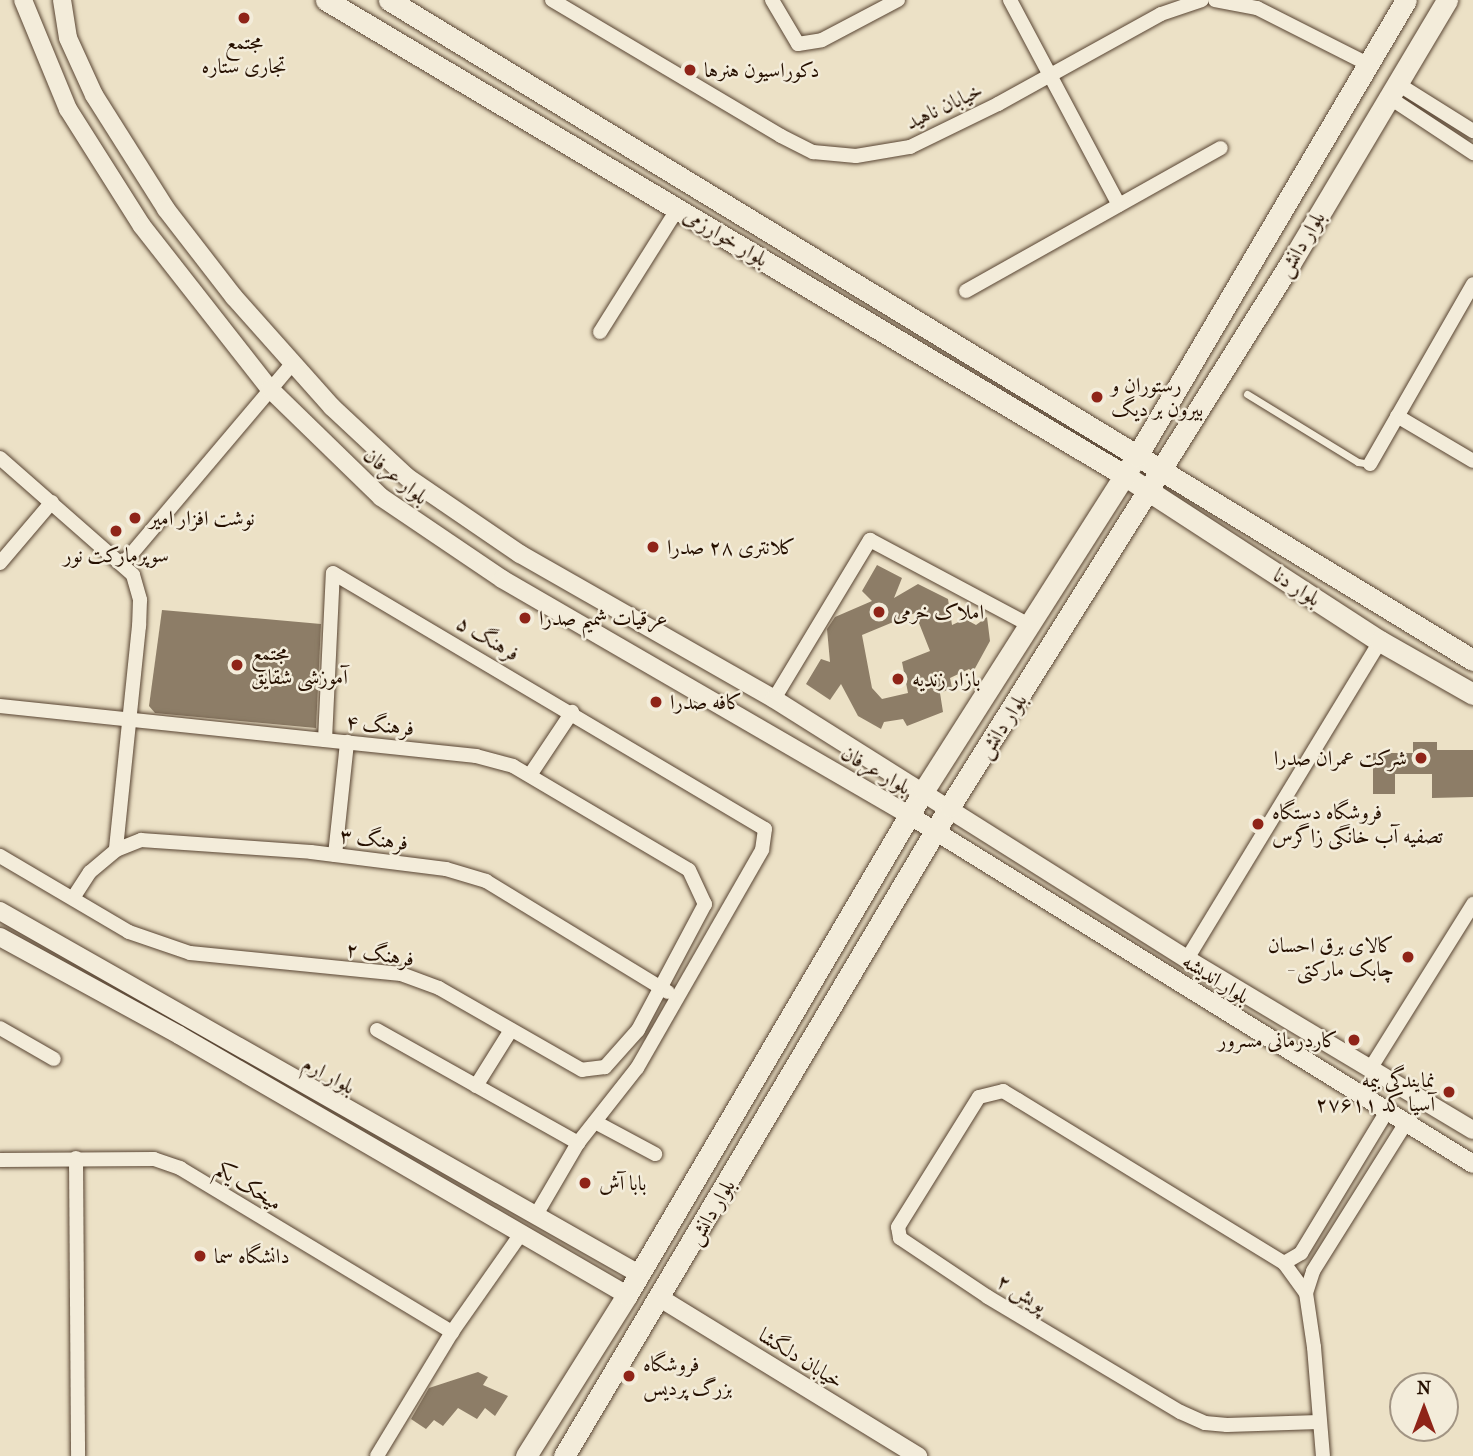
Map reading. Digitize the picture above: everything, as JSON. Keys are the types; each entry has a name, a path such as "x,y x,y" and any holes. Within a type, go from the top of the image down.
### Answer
{"main road":[{"name":"بلوار خوارزمی","path":"326,0 1124,475"},
{"name":"بلوار خوارزمی","path":"389,0 1137,456"},
{"name":"بلوار دانش","path":"526,1456 627,1295 924,790 1137,456 1406,0"},
{"name":"بلوار دانش","path":"564,1456 950,806 1161,470 1447,0"},
{"name":"بلوار دنا","path":"1137,456 1473,660"},
{"name":"بلوار دنا","path":"1124,475 1380,641 1473,694"}],"street":[{"name":"بلوار عرفان","path":"23,0 68,109 142,226 270,389 381,497 446,544 936,832"},
{"name":"بلوار عرفان","path":"62,0 68,38 94,95 166,209 234,297 293,363 407,477 462,517 774,699 950,806"},
{"path":"772,0 798,44 822,40 895,1"},
{"path":"1010,0 1119,205"},
{"name":"خیابان ناهید","path":"556,1 813,152 856,156 910,147 1051,75 1161,14 1202,0"},
{"path":"1217,0 1257,8 1368,64"},
{"path":"1394,91 1473,131"},
{"path":"1394,91 1473,153"},
{"path":"966,291 1221,148"},
{"path":"600,332 678,208"},
{"path":"1370,464 1473,284"},
{"path":"123,564 293,363"},
{"path":"1397,416 1473,461"},
{"path":"0,458 133,575 140,600 132,720 116,850"},
{"path":"0,563 52,502"},
{"path":"774,699 870,540 1031,626"},
{"name":"فرهنگ ۵","path":"325,740 333,573 572,712 765,829 762,850 678,998"},
{"path":"1187,959 1380,641"},
{"name":"فرهنگ ۴","path":"0,706 476,756 513,766 689,870 705,904"},
{"path":"530,775 572,712"},
{"path":"335,855 347,742"},
{"name":"بلوار اندیشه","path":"950,806 1187,959 1473,1130"},
{"name":"بلوار اندیشه","path":"936,832 1473,1164"},
{"name":"فرهنگ ۳","path":"73,898 90,872 116,850 141,840 335,855 446,869 486,881 678,998"},
{"name":"فرهنگ ۲","path":"0,856 130,932 190,953 401,974 439,988 582,1070 605,1067 638,1030 705,904"},
{"path":"1370,1069 1473,904"},
{"name":"بلوار ارم","path":"0,911 639,1274"},
{"name":"بلوار ارم","path":"0,937 627,1295"},
{"path":"50,964 58,945"},
{"path":"536,1215 578,1143 597,1123 638,1068 678,998"},
{"path":"0,1028 54,1059"},
{"path":"377,1030 578,1143"},
{"path":"476,1086 511,1030"},
{"name":"پویش ۲","path":"1284,1263 1003,1091 988,1093 968,1110 898,1227 900,1238 988,1297 1205,1423 1320,1422"},
{"path":"1306,1293 1284,1263 1301,1253 1387,1111"},
{"path":"597,1123 655,1154"},
{"path":"1323,1456 1306,1293 1313,1271 1406,1123"},
{"path":"76,1158 78,1456"},
{"name":"میخک یکم","path":"0,1160 154,1159 180,1168 452,1332"},
{"path":"377,1456 452,1332 521,1234"},
{"path":"590,1274 607,1272 604,1255"},
{"name":"خیابان دلگشا","path":"660,1298 918,1456"}],"lane":[{"path":"1247,394 1358,461 1370,464"}],"building":[{"path":"877,565 902,578 894,598 918,584 948,599 952,625 965,619 976,625 987,617 990,641 973,672 969,669 950,678 952,688 940,693 943,712 907,726 903,719 884,722 881,729 858,716 841,684 830,700 806,684 821,659 830,662 827,629 835,617 872,601 862,591","holes":["915,613 930,651 902,662 908,693 882,699 872,688 862,635"]},
{"name":"مجتمع آموزشی شقایق","path":"162,610 321,624 316,728 155,713 149,706"},
{"path":"1413,742 1437,742 1437,750 1473,750 1473,797 1432,798 1432,774 1395,774 1395,794 1373,794 1373,753 1413,753"},
{"path":"478,1372 488,1377 483,1385 508,1396 495,1416 485,1408 477,1419 458,1408 443,1426 434,1420 426,1429 411,1419 429,1388"}],"place":[{"name":"مجتمع تجاری ستاره","path":"244,18"},
{"name":"دکوراسیون هنرها","path":"690,70"},
{"name":"رستوران و بیرون بر دیگ","path":"1097,397"},
{"name":"نوشت افزار امیر","path":"135,518"},
{"name":"سوپرمارکت نور","path":"116,531"},
{"name":"کلانتری ۲۸ صدرا","path":"653,547"},
{"name":"املاک خرمی","path":"879,612"},
{"name":"عرقیات شمیم صدرا","path":"525,618"},
{"name":"مجتمع آموزشی شقایق","path":"237,665"},
{"name":"بازار زندیه","path":"898,679"},
{"name":"کافه صدرا","path":"656,702"},
{"name":"شرکت عمران صدرا","path":"1421,758"},
{"name":"فروشگاه دستگاه تصفیه آب خانگی زاگرس","path":"1258,824"},
{"name":"کالای برق احسان - چابک مارکتی","path":"1408,957"},
{"name":"کاردرمانی مسرور","path":"1354,1040"},
{"name":"نمایندگی بیمه آسیا کد ۲۷۶۱۱","path":"1449,1092"},
{"name":"بابا آش","path":"585,1183"},
{"name":"دانشگاه سما","path":"200,1256"},
{"name":"فروشگاه بزرگ پردیس","path":"629,1376"}]}
